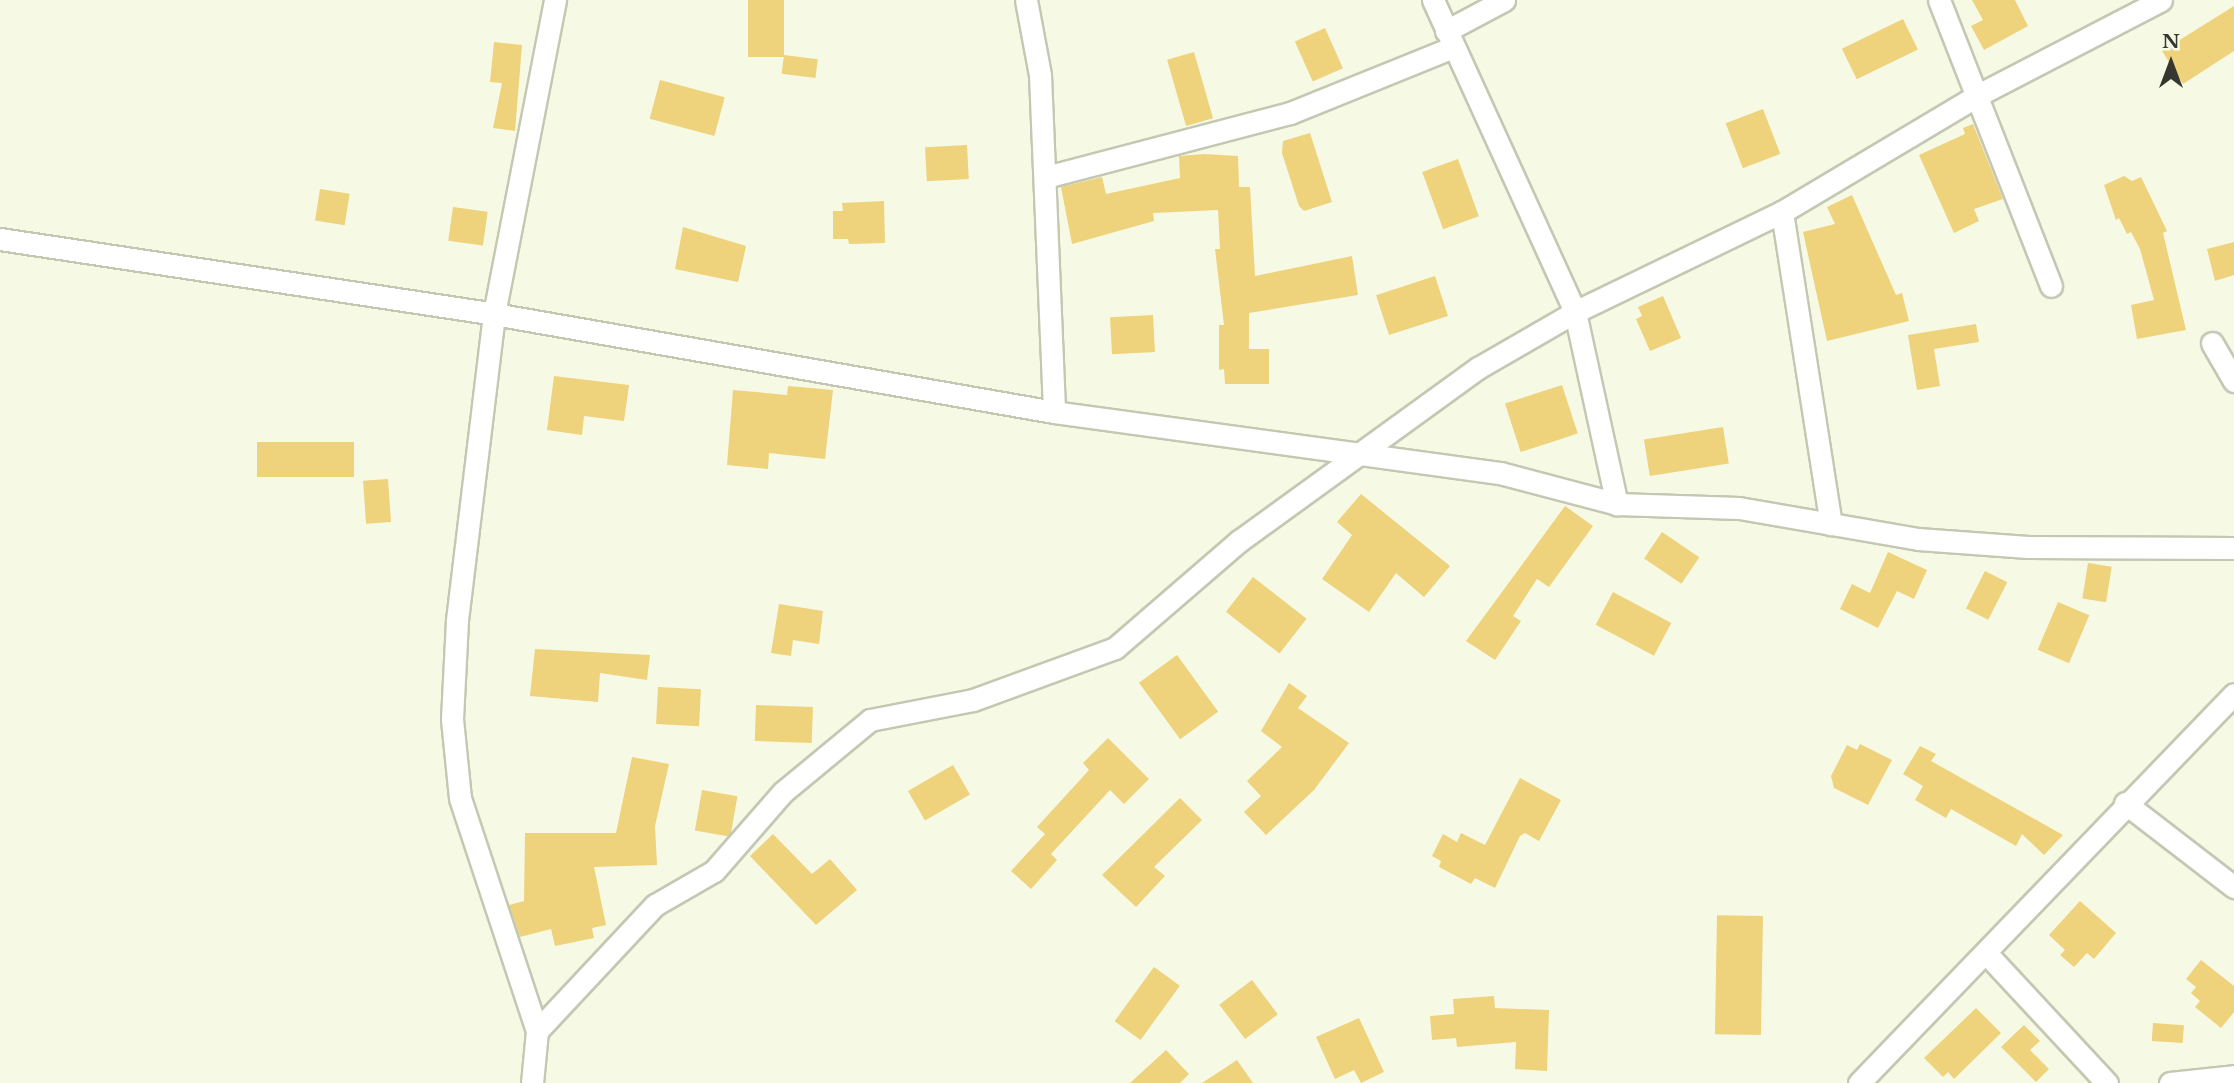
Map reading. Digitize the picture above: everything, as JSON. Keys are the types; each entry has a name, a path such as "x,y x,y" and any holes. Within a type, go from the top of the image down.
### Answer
{"street":[{"path":"532,1083 537,1031 460,798 452,719 457,620 494,314 555,0"},
{"path":"1026,0 1040,75 1054,412"},
{"path":"1433,0 1575,312 1618,504"},
{"path":"1046,177 1290,113 1449,39 1504,0"},
{"path":"1939,0 2051,286"},
{"path":"537,1031 655,905 714,871 783,792 870,720 974,700 1115,648 1239,541 1359,451 1478,368 1575,312 1782,212 1978,95 2161,0"},
{"path":"1782,212 1806,338 1831,524"},
{"path":"0,239 494,314 1054,412 1359,451 1500,473 1618,504 1739,508 1918,539 2028,547 2234,548"},
{"path":"2212,343 2234,381"},
{"path":"1859,1083 1986,953 2126,803 2234,694"},
{"path":"2126,803 2234,887"},
{"path":"1986,953 2107,1083"},
{"path":"2170,1083 2234,1076"}],"building":[{"path":"748,0 784,0 784,57 748,57"},
{"path":"1972,0 2015,0 2028,26 1984,50 1971,26 1983,20"},
{"path":"2234,6 2234,51 2183,84 2162,51"},
{"path":"1903,19 1918,50 1857,79 1842,49"},
{"path":"1325,28 1343,68 1313,82 1295,41"},
{"path":"494,42 522,45 515,131 493,128 502,83 490,82"},
{"path":"1194,52 1213,118 1186,126 1167,60"},
{"path":"784,55 818,59 815,78 782,74"},
{"path":"660,80 725,97 714,136 650,119"},
{"path":"1763,109 1780,154 1743,168 1726,123"},
{"path":"1973,124 2003,199 1974,209 1979,221 1954,233 1919,155 1965,134 1963,128"},
{"path":"1310,133 1332,202 1304,211 1299,206 1282,153 1283,141"},
{"path":"967,145 969,179 927,181 925,147"},
{"path":"1179,156 1238,156 1239,187 1250,187 1255,276 1352,256 1358,295 1249,313 1249,349 1269,349 1269,384 1225,384 1224,369 1219,370 1219,325 1224,325 1215,249 1220,249 1218,210 1153,213 1154,221 1072,244 1061,187 1102,177 1106,194 1180,178"},
{"path":"1458,159 1479,216 1443,229 1422,172"},
{"path":"2124,176 2132,181 2141,177 2167,231 2163,233 2186,330 2137,339 2131,305 2154,300 2140,249 2131,232 2127,234 2119,218 2116,220 2104,185"},
{"path":"320,189 350,194 345,225 315,221"},
{"path":"1852,195 1896,295 1902,293 1909,321 1827,341 1803,232 1835,224 1827,207"},
{"path":"884,201 885,243 849,244 848,239 833,239 833,211 843,211 842,203"},
{"path":"453,207 488,212 483,246 448,241"},
{"path":"683,227 746,246 738,282 675,269"},
{"path":"2234,242 2234,275 2215,281 2207,249"},
{"path":"1435,276 1448,316 1389,335 1376,295"},
{"path":"1663,296 1681,338 1650,351 1636,319 1642,316 1638,307"},
{"path":"1153,315 1155,352 1112,354 1110,317"},
{"path":"1976,324 1979,342 1934,349 1940,386 1917,390 1908,335"},
{"path":"554,376 629,385 624,421 584,416 582,435 547,430"},
{"path":"1562,385 1578,434 1521,452 1505,404"},
{"path":"788,386 833,390 825,459 769,453 768,469 727,465 733,390 787,395"},
{"path":"1723,427 1729,464 1650,476 1644,440"},
{"path":"257,442 354,442 354,477 257,477"},
{"path":"388,479 391,522 366,524 363,481"},
{"path":"1361,494 1450,566 1424,597 1396,573 1369,612 1322,579 1352,535 1337,522"},
{"path":"1565,506 1593,526 1549,587 1537,579 1513,616 1521,621 1495,660 1466,641"},
{"path":"1662,532 1699,557 1681,584 1644,559"},
{"path":"1888,552 1927,570 1914,599 1897,591 1878,628 1840,609 1852,584 1870,593"},
{"path":"2088,563 2112,567 2106,602 2082,599"},
{"path":"1985,571 2007,582 1988,620 1966,608"},
{"path":"1253,577 1307,619 1279,654 1226,612"},
{"path":"1613,592 1671,623 1654,656 1596,625"},
{"path":"2058,602 2089,615 2069,663 2038,650"},
{"path":"779,604 823,611 819,644 793,640 791,656 771,653"},
{"path":"535,649 650,655 647,680 600,673 598,702 530,696"},
{"path":"1177,655 1218,712 1180,739 1139,683"},
{"path":"1289,683 1307,696 1298,708 1349,743 1314,790 1266,835 1244,812 1261,796 1247,781 1282,747 1261,731"},
{"path":"658,687 701,689 699,726 656,724"},
{"path":"756,705 813,707 812,743 755,741"},
{"path":"1108,738 1149,779 1124,804 1110,790 1051,854 1057,860 1031,889 1011,871 1045,834 1037,827 1089,770 1083,763"},
{"path":"1860,744 1892,760 1868,805 1834,788 1831,776 1847,745 1857,750"},
{"path":"1920,746 1936,754 1931,761 2063,835 2044,855 2022,834 2016,846 1951,809 1946,818 1915,800 1923,786 1903,774"},
{"path":"632,757 669,764 655,826 657,865 594,867 606,925 592,928 594,938 555,946 551,929 520,937 509,905 524,901 525,833 616,833"},
{"path":"953,765 970,794 925,820 908,791"},
{"path":"1520,778 1561,800 1539,841 1525,833 1520,836 1495,888 1475,878 1471,884 1439,867 1441,861 1432,856 1443,834 1457,842 1461,833 1485,845"},
{"path":"702,790 737,796 730,837 695,830"},
{"path":"1180,798 1202,820 1154,867 1165,876 1136,907 1102,875"},
{"path":"773,834 812,874 830,859 857,890 816,925 750,856"},
{"path":"2080,901 2116,933 2094,959 2087,953 2074,967 2060,955 2065,950 2049,935"},
{"path":"1717,915 1763,916 1761,1035 1715,1034"},
{"path":"2201,960 2234,986 2234,1012 2221,1028 2195,1007 2200,1001 2191,993 2196,987 2186,979"},
{"path":"1154,967 1180,986 1141,1040 1115,1021"},
{"path":"1252,980 1278,1014 1245,1039 1219,1005"},
{"path":"1494,996 1495,1008 1549,1010 1547,1071 1515,1069 1516,1042 1457,1047 1456,1038 1432,1040 1430,1016 1454,1014 1453,999"},
{"path":"1976,1008 2001,1033 1954,1079 1948,1072 1943,1077 1924,1058"},
{"path":"1359,1018 1384,1072 1361,1083 1354,1070 1335,1079 1316,1037"},
{"path":"2153,1023 2184,1025 2183,1043 2152,1041"},
{"path":"2024,1025 2040,1041 2030,1050 2049,1069 2036,1082 2001,1047"},
{"path":"1166,1050 1189,1074 1180,1083 1130,1083"},
{"path":"1237,1060 1253,1083 1202,1083"}]}
